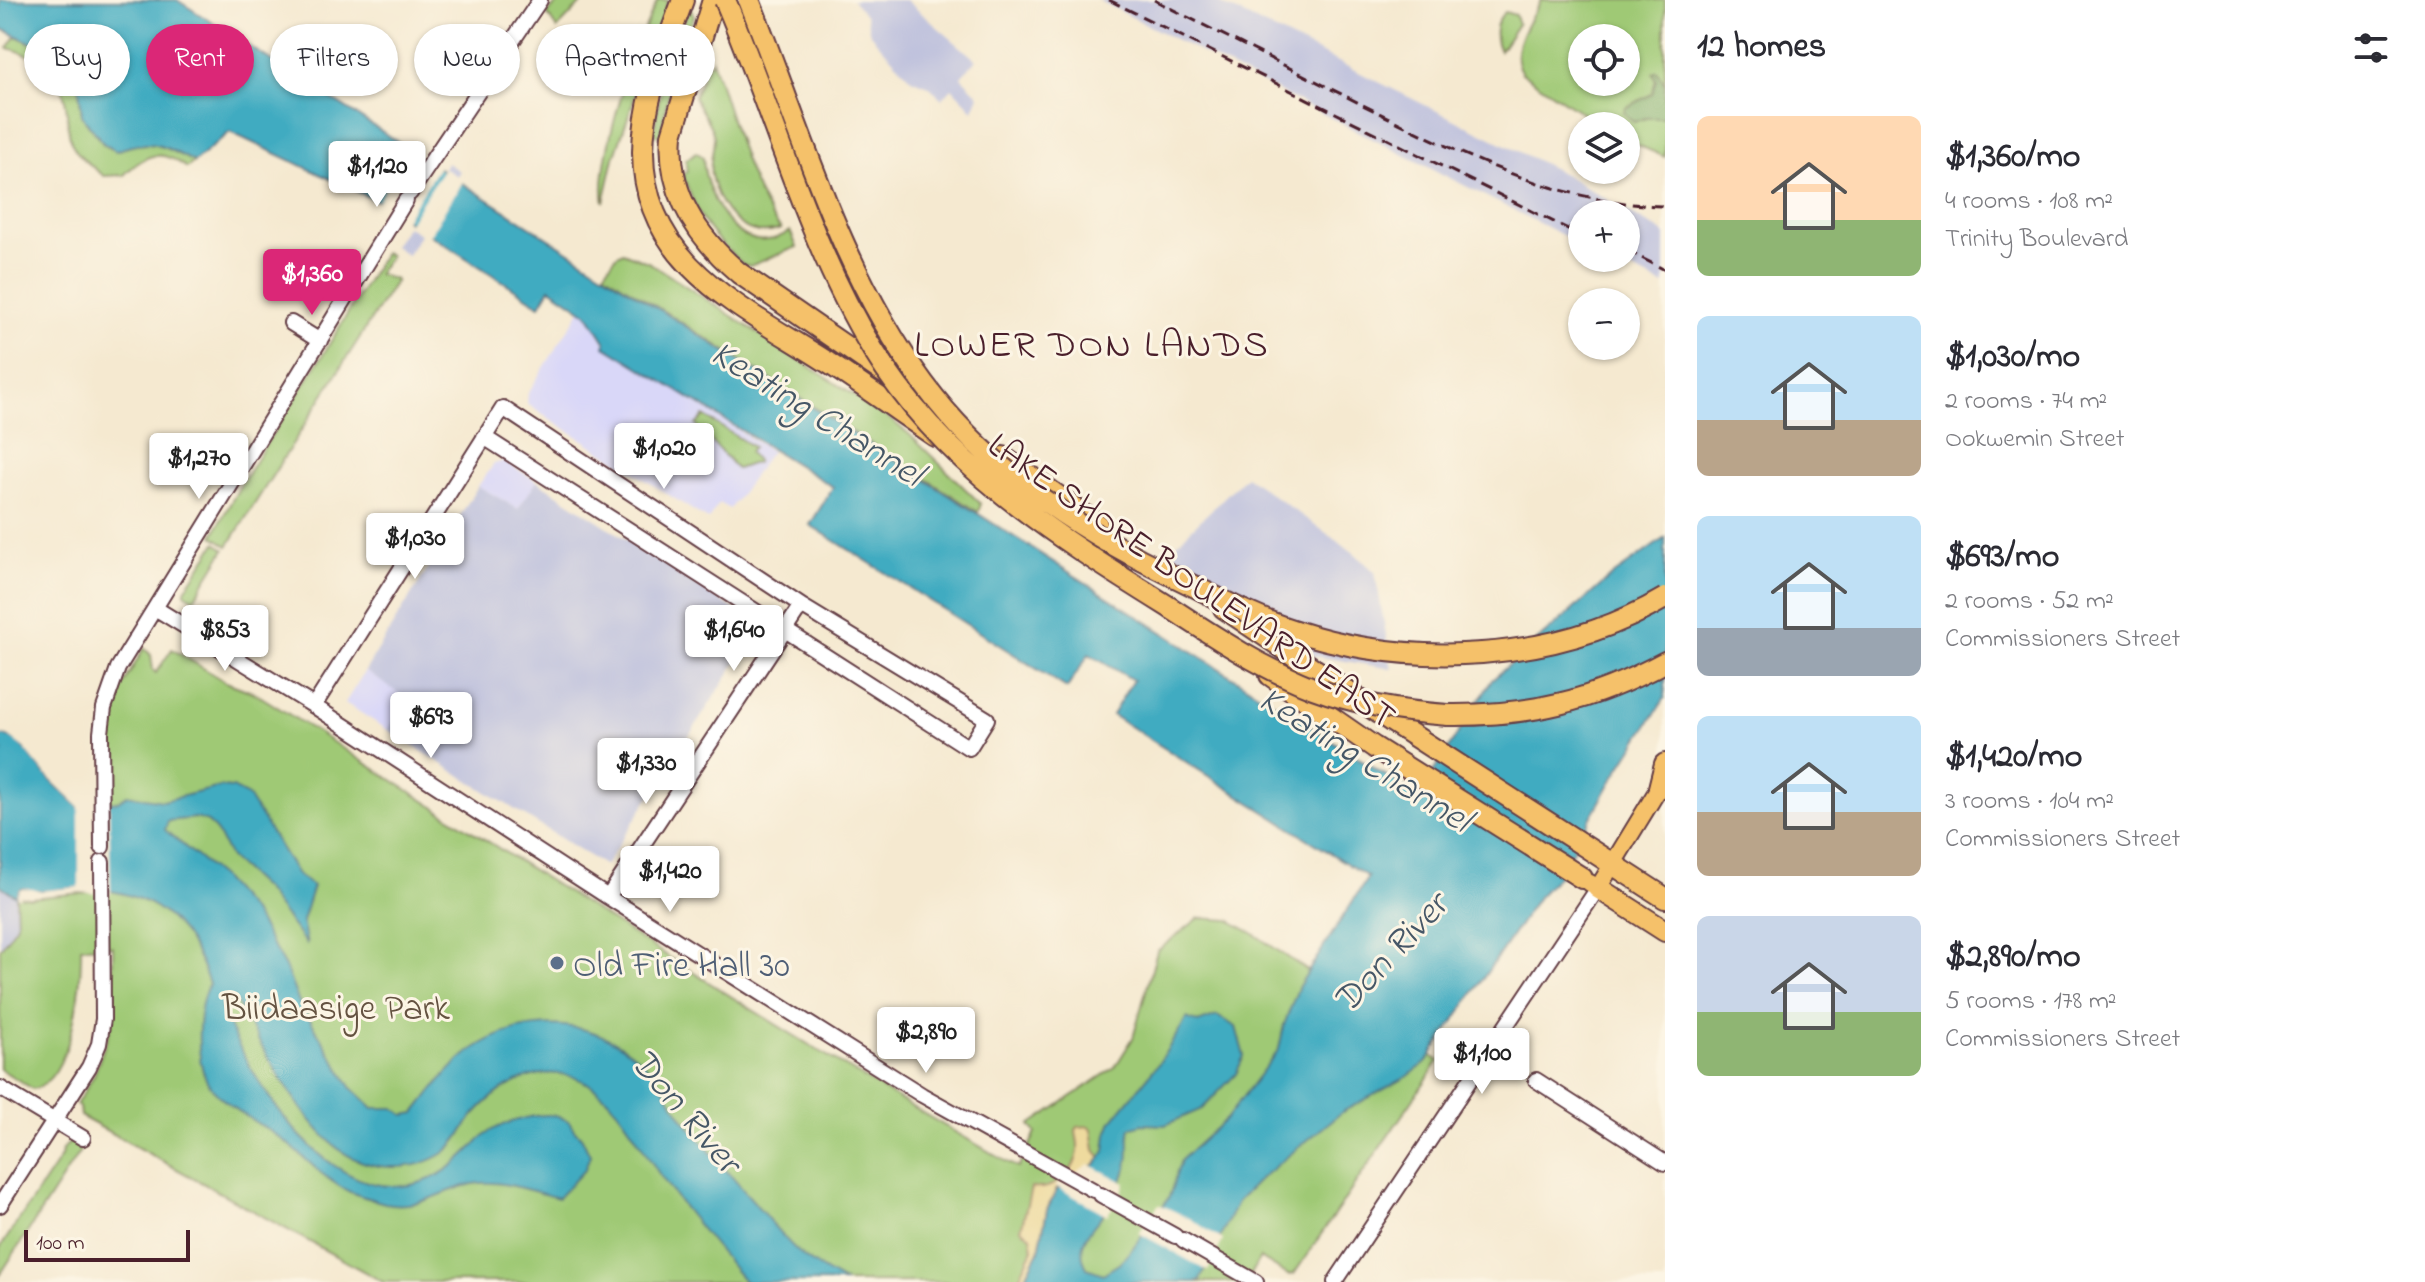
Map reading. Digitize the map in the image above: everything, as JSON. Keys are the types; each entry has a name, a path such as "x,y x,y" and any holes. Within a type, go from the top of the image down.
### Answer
{"highway":[{"name":"LAKE SHORE BOULEVARD EAST","path":"683,0 652,89 645,118 643,155 652,206 667,236 693,272 743,310 941,441 1003,495 1374,747 1665,931"},
{"name":"LAKE SHORE BOULEVARD EAST","path":"713,0 672,135 671,152 674,178 688,214 709,245 739,273 884,371 1083,515 1391,721 1665,898"},
{"path":"725,0 818,240 859,326 904,396 934,431 1018,507 1156,599 1271,668 1312,687 1352,699 1390,708 1448,715 1490,716 1535,711 1585,698 1665,662"},
{"path":"749,0 850,259 870,300 916,373 959,426 1016,478 1129,555 1266,621 1318,638 1395,653 1458,653 1525,647 1589,632 1665,598"},
{"path":"757,285 792,340"},
{"path":"1662,783 1665,764"}],"main road":[{"path":"1590,883 1614,864 1662,783"}],"street":[{"path":"0,1205 56,1121 89,1067 99,1044 103,1019 100,762 104,708 118,668 381,238 540,0"},
{"path":"291,323 320,341"},
{"path":"314,706 484,437 503,408 803,607 987,719 969,748 484,437"},
{"path":"608,897 803,607"},
{"path":"155,608 314,706 608,897 922,1095 1253,1280"},
{"path":"1335,1282 1590,883"},
{"path":"1536,1080 1665,1163"},
{"path":"0,1088 83,1138"}],"shaded area":[{"path":"852,0 906,0 976,60 961,77 979,95 973,110 952,88 942,99 929,86 911,79 870,34 866,16"},
{"path":"1098,0 1213,0 1564,174 1568,176 1568,184 1581,184 1608,200 1568,200 1568,238"},
{"path":"447,163 460,171 407,255 394,246"},
{"path":"1640,219 1665,234 1665,286 1636,272 1640,272"},
{"path":"581,309 587,313 606,346 771,451 730,509 719,503 708,520 527,404 528,393"},
{"path":"504,461 537,481 518,509 478,486 494,464"},
{"path":"1246,476 1353,552 1375,572 1392,669 1311,655 1170,550"},
{"path":"537,481 760,626 605,866 388,730 407,699 365,671 478,486 518,509"},
{"path":"365,671 408,699 388,730 345,703"},
{"path":"0,885 16,896 17,925 0,949"}],"green space":[{"path":"561,0 585,0 562,24 554,24 547,14"},
{"path":"658,0 668,0 660,24 647,24"},
{"path":"1541,0 1665,0 1665,157 1640,146 1640,112 1580,112 1522,73 1517,55 1526,27"},
{"path":"689,6 694,16 691,24 683,24"},
{"path":"1505,12 1515,15 1518,24 1500,51 1496,31 1498,21"},
{"path":"16,36 24,40 24,54 8,48"},
{"path":"715,69 759,195 781,229 755,231 744,227 726,211 711,175 713,133 694,97 715,96"},
{"path":"1657,71 1665,84 1665,118 1640,120 1640,112 1624,112 1625,108 1652,94 1656,80 1653,73"},
{"path":"64,96 80,96 82,116 104,145 116,151 138,144 156,145 194,162 187,168 169,158 154,156 139,162 124,175 104,176 82,158 72,144"},
{"path":"621,96 635,96 614,158 604,202 606,159"},
{"path":"660,96 669,96 661,136 653,135"},
{"path":"696,152 703,157 710,191 728,222 741,234 756,240 772,239 790,231 797,247 750,266 744,265 732,254 706,225 683,175 687,172 686,160"},
{"path":"623,252 650,263 886,416 909,434 981,504 978,512 604,273 617,255"},
{"path":"384,253 390,256 378,274 396,280 228,546 213,536 224,515"},
{"path":"704,416 753,447 749,452 757,462 737,469 696,425"},
{"path":"216,543 225,549 194,599 185,590"},
{"name":"Biidaasige Park","path":"144,648 151,655 156,673 172,649 226,682 255,693 729,995 1018,1168 1036,1133 1030,1125 1115,1067 1133,1038 1157,951 1199,918 1229,920 1254,934 1439,1061 1294,1274 1288,1275 1260,1258 1247,1282 383,1282 80,1116 76,1105 94,1075 112,1024 113,946 81,947 80,983 72,1027 58,1068 47,1081 33,1089 0,1069 0,949 17,925 16,896 30,898 112,890 109,710"},
{"path":"72,1140 83,1146 0,1275 0,1248 61,1157 62,1150"}],"sand":[{"path":"1089,1126 1095,1150 1101,1158 1056,1190 1047,1210 1039,1251 1023,1282 1017,1282 1033,1249 1031,1236 1021,1229 1031,1188 1048,1187 1068,1173 1078,1150 1076,1130"}],"water":[{"path":"0,0 177,0 214,24 146,24 146,96 254,96 254,49 270,60 270,96 327,96 1418,796 1492,680 1613,575 1665,538 1665,698 1611,782 1558,876 1538,897 1426,1063 1407,1077 1342,1112 1261,1178 1237,1202 1200,1280 1023,1282 1039,1251 1047,1210 1057,1190 1097,1163 1105,1151 1112,1121 1159,1063 1187,1018 1198,1023 1217,1016 1236,1027 1244,1056 1236,1074 1202,1109 1165,1125 1142,1124 1130,1128 1128,1162 1123,1178 1110,1206 1085,1239 1083,1257 1087,1268 1103,1274 1120,1263 1132,1249 1169,1197 1181,1160 1226,1119 1279,1049 1284,1025 1299,986 1368,877 1112,715 1133,680 1089,654 1067,688 810,525 833,487 605,346 587,313 550,288 540,305 377,201 230,132 194,162 156,145 138,144 116,151 104,144 82,116 80,96 130,96 130,24 24,24 24,39 0,28"},
{"path":"0,735 21,745 79,807 118,801 127,795 163,801 220,787 233,788 248,796 298,876 313,886 302,921 307,945 265,890 230,858 217,832 208,822 196,818 168,821 165,830 220,876 254,914 285,967 298,1000 351,1087 373,1108 394,1108 404,1115 415,1113 456,1064 472,1050 495,1037 542,1025 590,1031 634,1055 653,1073 691,1129 784,1237 808,1260 844,1282 745,1282 674,1195 618,1111 594,1088 566,1075 536,1075 496,1094 474,1115 449,1149 431,1160 403,1167 360,1161 336,1147 306,1115 279,1076 233,997 226,997 221,1007 234,1037 273,1103 298,1134 326,1160 357,1178 390,1186 425,1181 452,1166 494,1129 544,1115 569,1121 590,1155 585,1169 558,1198 516,1186 484,1183 462,1187 420,1202 398,1204 367,1198 341,1187 287,1143 225,1101 208,1083 202,1069 199,1031 202,1004 209,984 189,942 163,912 147,902 107,890 20,889 16,896 0,885"}],"pier":[{"path":"412,147 440,165 403,223 375,205"},
{"path":"444,168 464,180 427,239 407,226"},
{"path":"0,731 10,732 27,745 49,773 80,803 109,798 111,895 23,892 19,898 16,896 20,889 41,891 79,887 79,807 24,748 8,736 0,735"},
{"path":"1089,1164 1125,1183 1119,1199 1107,1215 1055,1186"},
{"path":"1159,1204 1189,1218 1223,1240 1208,1271 1139,1233"}],"ferry route":[{"path":"0,752 4,751"}],"railway":[{"path":"1109,0 1568,229"},
{"path":"1154,0 1470,157 1546,186 1585,196 1665,206"},
{"path":"1640,257 1665,270"}],"place":[{"name":"Old Fire Hall 30","path":"557,963"}],"district":[{"name":"LOWER DON LANDS","path":"1092,343"}],"water label":[{"name":"Keating Channel","path":"818,412"},
{"name":"Keating Channel","path":"1366,758"},
{"name":"Don River","path":"1389,952"},
{"name":"Don River","path":"687,1110"}]}
